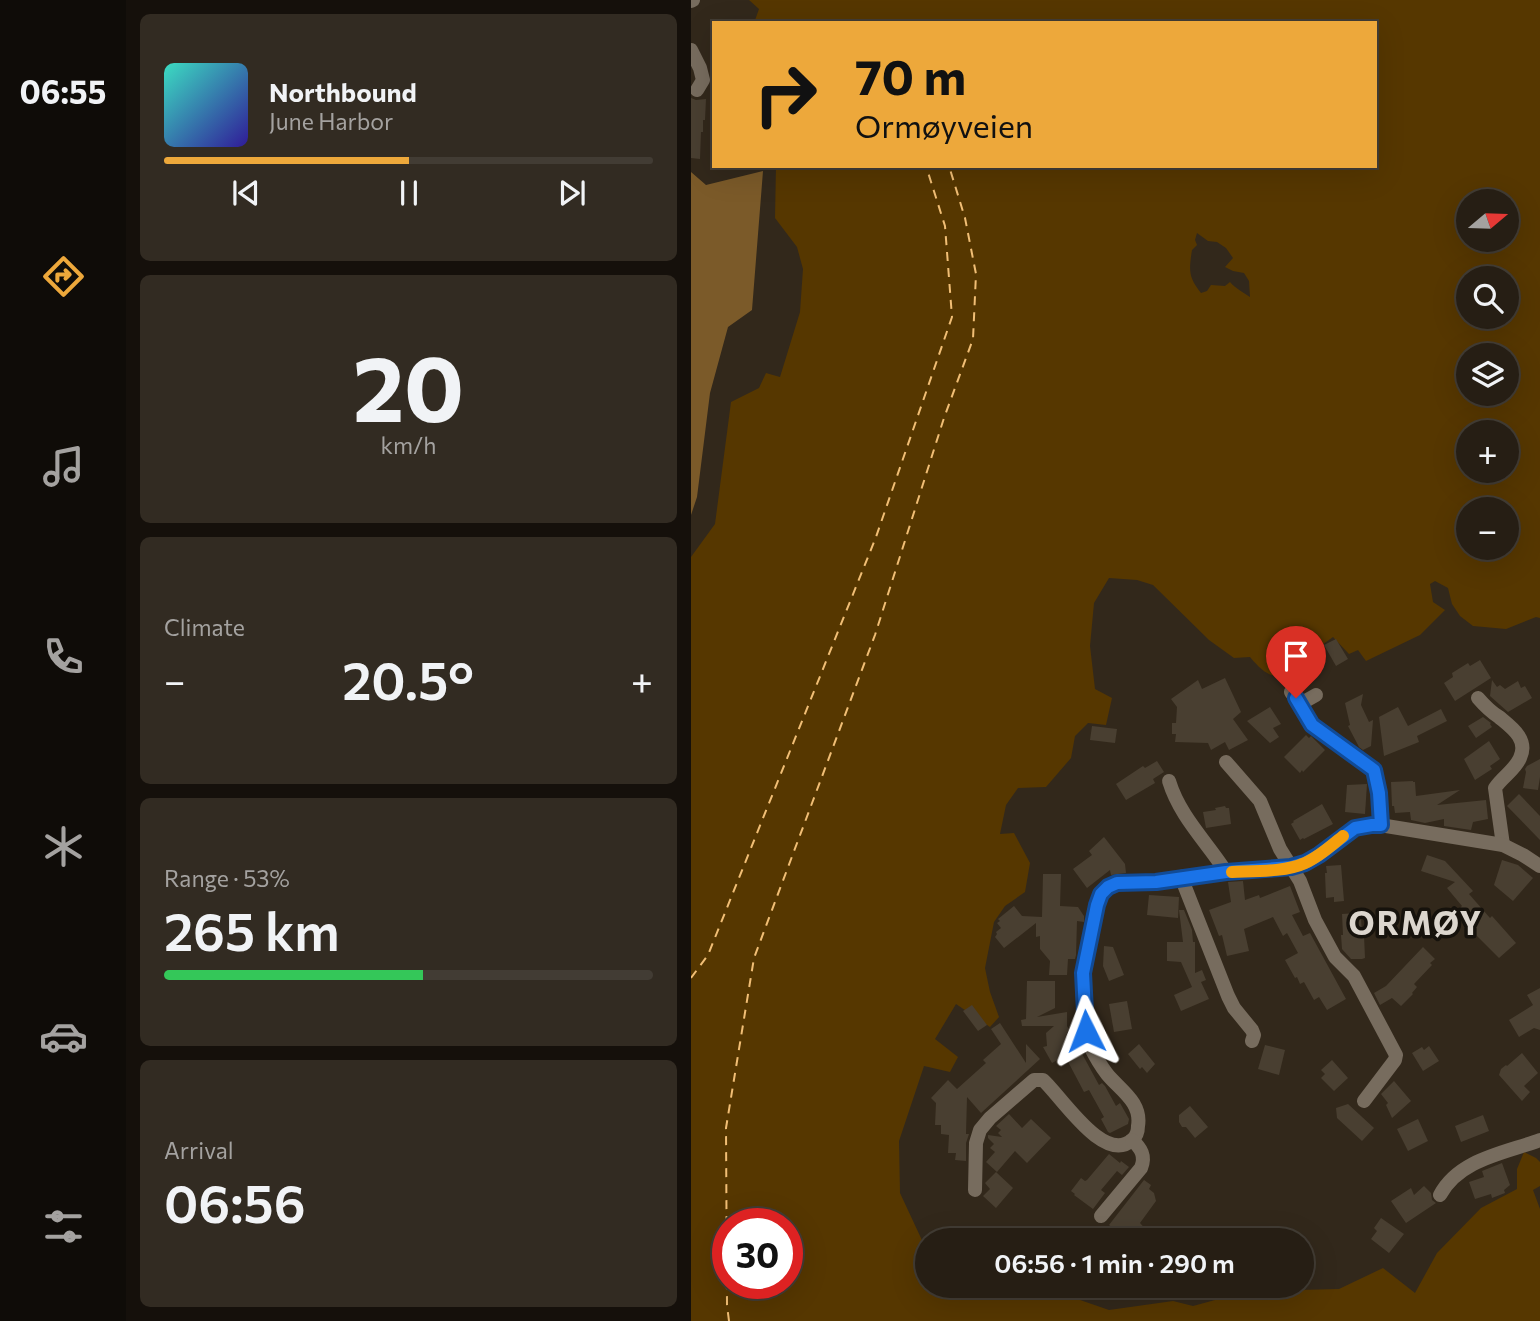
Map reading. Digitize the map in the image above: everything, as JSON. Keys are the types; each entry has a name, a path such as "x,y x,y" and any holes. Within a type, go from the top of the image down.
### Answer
{"street":[{"path":"691,50 703,80 697,90"},
{"path":"1316,695 1296,698 1312,725 1374,770 1381,825"},
{"path":"1478,698 1516,730 1521,743 1520,759 1495,788 1503,845"},
{"path":"1226,762 1260,802 1280,849 1300,881 1315,920 1335,957 1354,976 1396,1055 1364,1101"},
{"path":"1169,781 1173,796 1189,823 1226,872"},
{"path":"975,1190 976,1143 980,1130 1034,1080 1043,1080 1075,1117 1103,1142 1113,1145 1132,1140 1138,1125 1136,1107 1107,1074 1088,1039 1085,1025 1083,973 1097,905 1105,890 1117,883 1156,882 1226,872 1291,867 1319,855 1355,828 1372,825 1503,845 1540,866"},
{"path":"1182,877 1228,996 1252,1030 1252,1041"},
{"path":"1101,1216 1141,1168 1143,1156 1132,1140"},
{"path":"1440,1195 1468,1166 1540,1140"}],"shaded area":[{"path":"749,0 1540,0 1540,618 1536,617 1506,629 1473,626 1460,616 1452,604 1448,588 1435,581 1430,584 1433,602 1445,610 1420,635 1366,661 1358,650 1349,654 1333,637 1304,658 1305,669 1275,676 1263,670 1250,657 1234,658 1209,640 1153,585 1137,580 1109,578 1094,603 1090,646 1095,689 1112,698 1106,725 1088,723 1075,736 1071,758 1046,787 1018,788 1006,805 1000,834 1014,833 1030,863 1025,892 1005,906 994,922 985,968 999,1017 990,1027 956,1004 935,1039 958,1057 950,1072 924,1066 899,1141 900,1193 916,1228 915,1298 1074,1298 1109,1310 1173,1301 1193,1306 1232,1298 1314,1298 1314,1290 1339,1289 1383,1268 1415,1293 1437,1253 1481,1208 1517,1189 1517,1169 1524,1152 1540,1162 1540,1186 1533,1190 1540,1209 1540,1321 691,1321 691,557 715,524 731,402 759,388 766,373 780,377 800,312 803,269 797,247 775,218 776,168 1377,168 1377,21 755,21 759,9","holes":["1197,233 1226,248 1233,258 1225,267 1244,273 1249,281 1250,297 1230,282 1225,286 1211,285 1207,291 1201,293 1194,282 1190,263 1192,250 1197,245"]},
{"path":"763,171 752,310 728,327 710,393 697,497 691,515 691,172 706,185"}],"building":[{"path":"691,98 706,99 700,159 691,158"},
{"path":"1336,639 1348,659 1336,666 1324,645"},
{"path":"1480,660 1491,678 1455,701 1444,683 1453,677 1452,673 1468,663 1470,666"},
{"path":"1225,678 1241,712 1233,719 1248,740 1229,750 1225,742 1211,750 1208,743 1175,742 1176,734 1172,734 1172,723 1176,723 1177,707 1171,699 1198,680 1202,689"},
{"path":"1492,680 1497,687 1500,685 1505,689 1518,681 1521,688 1525,686 1532,698 1508,712 1490,696"},
{"path":"1363,694 1361,705 1369,722 1373,720 1371,746 1363,750 1348,726 1350,725 1345,703"},
{"path":"1270,707 1281,724 1273,728 1279,737 1270,743 1247,721"},
{"path":"1398,707 1408,726 1441,709 1447,721 1417,736 1419,742 1384,756 1379,717"},
{"path":"1483,717 1492,727 1476,738 1468,726"},
{"path":"1092,726 1117,729 1115,743 1090,740"},
{"path":"1306,735 1309,738 1311,736 1325,750 1300,773 1284,757"},
{"path":"1489,741 1500,759 1490,766 1492,769 1475,780 1464,759"},
{"path":"1540,759 1538,790 1523,788 1525,769"},
{"path":"1157,761 1164,772 1153,779 1155,783 1126,800 1116,784 1143,766 1145,768"},
{"path":"1413,781 1416,796 1460,790 1437,805 1486,800 1488,819 1473,822 1471,830 1444,826 1444,819 1425,823 1411,820 1410,812 1395,813 1391,782"},
{"path":"1367,784 1365,814 1345,812 1347,785"},
{"path":"1519,794 1540,816 1540,840 1507,806"},
{"path":"1322,804 1333,824 1300,840 1291,824"},
{"path":"1225,806 1229,808 1231,824 1206,828 1203,812"},
{"path":"1104,837 1125,864 1126,873 1111,875 1110,870 1087,888 1073,869 1092,855 1089,851"},
{"path":"1427,855 1445,861 1473,891 1469,894 1516,943 1499,958 1466,925 1465,919 1457,911 1462,906 1447,888 1455,882 1421,871"},
{"path":"1502,860 1518,865 1533,878 1513,901 1494,885"},
{"path":"1341,865 1344,901 1334,902 1334,897 1326,898 1326,866"},
{"path":"1043,874 1061,874 1060,906 1078,907 1084,916 1084,922 1077,921 1076,955 1075,959 1068,959 1067,975 1049,975 1050,961 1040,949 1040,936 1036,937 1036,923 1004,948 995,937 1001,928 997,923 1000,921 998,919 1014,906 1022,916 1042,917"},
{"path":"1243,881 1245,900 1259,895 1260,898 1290,886 1300,912 1292,915 1303,936 1310,933 1346,999 1327,1010 1319,997 1314,1000 1304,982 1300,984 1297,977 1295,978 1285,960 1298,953 1287,933 1283,936 1273,917 1244,929 1249,951 1227,956 1222,935 1219,936 1209,910 1231,902 1228,882"},
{"path":"1149,895 1179,897 1178,918 1147,915"},
{"path":"1179,910 1184,910 1192,930 1195,942 1195,973 1202,970 1206,980 1201,982 1209,999 1181,1011 1174,995 1192,987 1181,962 1167,961 1167,942 1183,942"},
{"path":"1357,913 1357,917 1361,917 1365,958 1351,959 1342,949 1342,914"},
{"path":"1104,946 1113,947 1124,975 1109,981 1103,966"},
{"path":"1423,947 1435,959 1414,984 1417,987 1413,994 1401,1006 1392,998 1380,1005 1374,993 1386,986"},
{"path":"1027,981 1055,981 1055,1008 1037,1017 1067,1012 1067,1026 1099,1085 1102,1083 1105,1086 1116,1106 1120,1103 1129,1119 1128,1124 1108,1132 1101,1119 1104,1117 1089,1090 1084,1092 1065,1056 1052,1063 1043,1047 1047,1046 1046,1033 1054,1026 1022,1026 1021,1020 1026,1019"},
{"path":"1540,988 1540,1030 1534,1028 1519,1037 1509,1020 1533,1005 1527,995"},
{"path":"1127,1001 1132,1029 1114,1032 1109,1004"},
{"path":"972,1005 987,1025 978,1031 963,1011"},
{"path":"1000,1023 1026,1063 1026,1044 1040,1059 981,1113 967,1097 966,1134 969,1134 966,1161 955,1160 956,1153 948,1153 949,1135 941,1134 941,1125 935,1125 936,1103 931,1098 948,1080 957,1089 986,1063 983,1060 1001,1044 991,1029"},
{"path":"1139,1044 1155,1064 1147,1073 1142,1067 1140,1069 1128,1054"},
{"path":"1265,1045 1285,1050 1279,1075 1258,1069"},
{"path":"1429,1046 1439,1061 1423,1071 1412,1053"},
{"path":"1522,1053 1538,1073 1524,1086 1530,1092 1522,1101 1499,1075 1501,1069"},
{"path":"1332,1060 1348,1078 1334,1091 1321,1078 1325,1074 1321,1070"},
{"path":"1394,1081 1411,1101 1392,1118 1386,1105 1388,1103 1381,1094"},
{"path":"1348,1104 1374,1128 1362,1141 1337,1118 1336,1108"},
{"path":"1190,1106 1208,1127 1195,1138 1179,1122 1179,1115"},
{"path":"1009,1114 1022,1128 1031,1119 1051,1138 1027,1163 1015,1151 997,1172 986,1162 995,1152 990,1148 994,1144 988,1135 1002,1137 998,1133 1001,1130 996,1126"},
{"path":"1483,1115 1489,1131 1461,1142 1455,1126"},
{"path":"1418,1119 1428,1141 1408,1151 1397,1129"},
{"path":"1109,1154 1129,1167 1122,1175 1117,1171 1101,1190 1105,1193 1093,1209 1071,1191 1081,1178 1087,1180"},
{"path":"1502,1163 1510,1185 1504,1190 1505,1193 1492,1198 1491,1194 1475,1199 1469,1182 1484,1177 1482,1171"},
{"path":"996,1172 1013,1188 996,1208 983,1196 990,1189 985,1183"},
{"path":"1144,1180 1151,1185 1149,1189 1154,1193 1156,1201 1140,1223 1144,1228 1113,1228 1109,1225"},
{"path":"1424,1186 1436,1203 1406,1223 1391,1201 1411,1188 1414,1195"},
{"path":"1381,1218 1404,1234 1389,1253 1371,1239"}],"ferry route":[{"path":"691,978 708,955 876,537 952,317 945,226 927,168"},
{"path":"729,1321 726,1128 754,958 875,635 944,418 973,339 976,274 965,218 950,168"}],"slow traffic":[{"path":"1232,872 1291,867 1305,863 1343,836"}],"district":[{"name":"ORMØY","path":"1416,922"}],"route":[{"path":"1086,1031 1083,973 1099,898 1108,887 1117,883 1156,882 1226,872 1291,867 1319,855 1355,828 1381,825 1374,770 1312,725 1296,698"}]}
